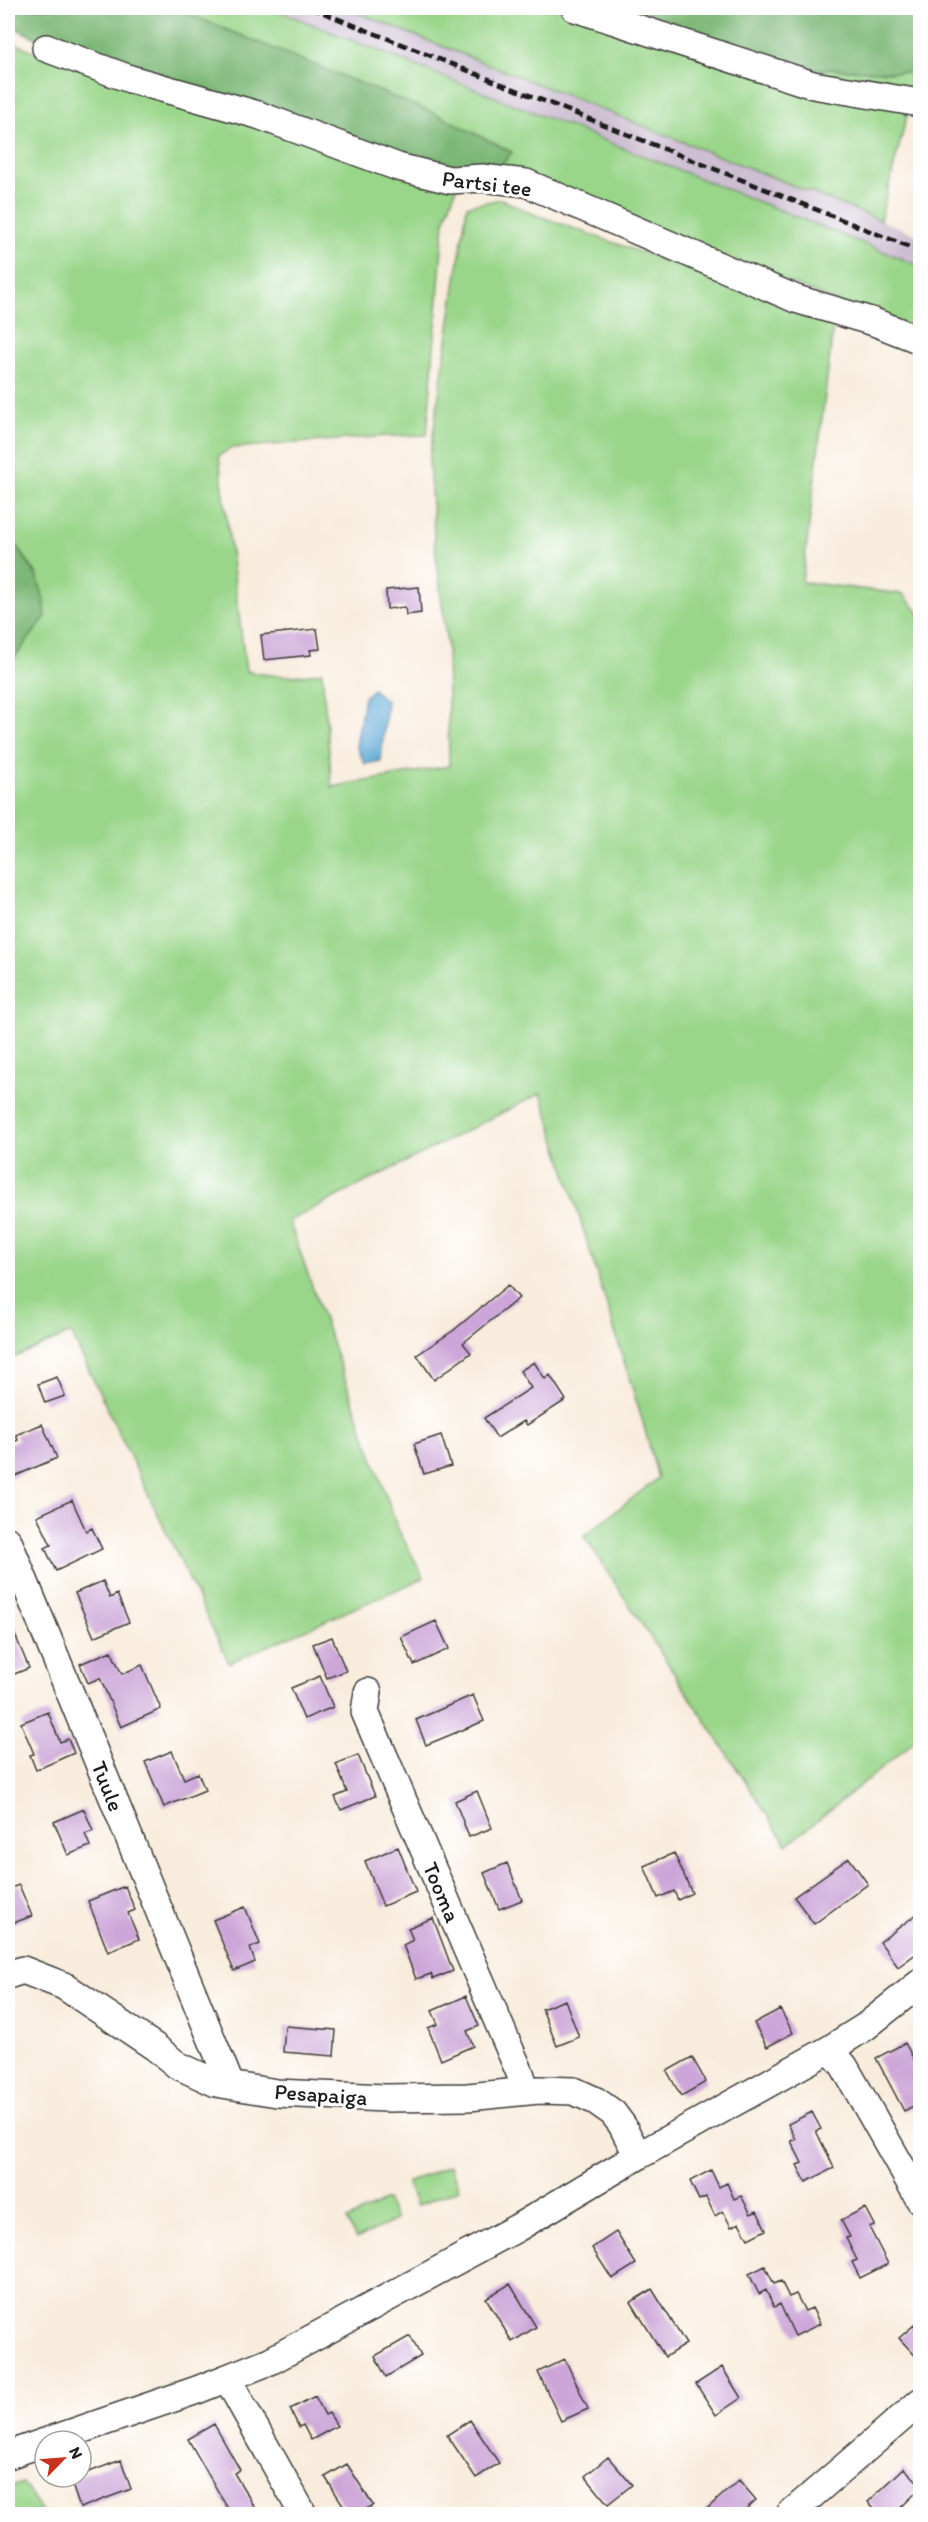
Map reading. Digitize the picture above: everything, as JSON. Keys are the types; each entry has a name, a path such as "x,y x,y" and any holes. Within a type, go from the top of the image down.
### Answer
{"street":[{"path":"575,8 813,86 921,103"},
{"name":"Partsi tee","path":"46,48 130,78 258,115 398,167 450,180 482,178 526,183 796,298 874,322 921,340"},
{"name":"Tuule","path":"9,1532 230,2084"},
{"name":"Tooma","path":"368,1692 365,1712 526,2091"},
{"name":"Pesapaiga","path":"8,1975 22,1970 64,1986 172,2061 216,2084 230,2084 277,2093 384,2098 468,2097 526,2091 574,2091 596,2101 613,2113 638,2156"},
{"path":"80,2429 270,2361 507,2233 638,2156 830,2049 865,2027 921,1983"},
{"path":"172,2061 196,2047 208,2031"},
{"path":"830,2049 844,2066 921,2200"},
{"path":"227,2378 303,2514"},
{"path":"790,2514 921,2402"},
{"path":"8,2455 33,2446"}],"shaded area":[{"path":"271,8 346,8 920,236 920,266"}],"green space":[{"path":"8,8 173,8 434,113 512,152 496,173 456,174 49,44 8,25"},
{"path":"173,8 271,8 920,266 920,335 500,167 511,152 434,114"},
{"path":"346,8 560,8 658,39 806,68 918,73 880,220"},
{"path":"560,8 920,8 920,73 806,68 658,39"},
{"path":"8,40 41,55 457,186 444,222 427,435 231,448 219,456 246,671 284,676 322,672 332,787 449,766 447,645 435,545 429,462 467,206 501,199 536,215 834,321 802,582 903,594 920,614 920,1737 787,1845 584,1536 658,1478 642,1419 541,1093 289,1221 398,1529 424,1578 229,1663 71,1333 8,1360 8,666 46,616 37,574 8,534"},
{"path":"8,534 38,580 46,616 8,666"},
{"path":"450,2165 459,2189 416,2206 407,2183"},
{"path":"386,2200 396,2220 356,2239 347,2220"},
{"path":"23,2483 43,2514 8,2514 8,2488"}],"water":[{"path":"373,689 387,701 381,761 365,764 356,746 364,697"}],"building":[{"path":"419,587 421,613 406,615 405,607 387,609 386,590"},
{"path":"317,629 320,649 310,650 311,655 264,660 261,635"},
{"path":"508,1285 519,1298 463,1343 471,1353 434,1380 417,1355 454,1330"},
{"path":"534,1362 545,1379 550,1375 566,1400 527,1425 524,1421 497,1438 484,1418 531,1388 520,1371"},
{"path":"57,1377 65,1396 45,1403 38,1384"},
{"path":"42,1424 57,1458 8,1479 8,1444 18,1440 16,1435"},
{"path":"441,1435 451,1466 424,1474 414,1444"},
{"path":"72,1500 86,1531 92,1528 102,1549 56,1571 45,1548 51,1545 37,1516"},
{"path":"103,1581 110,1598 117,1594 129,1622 94,1637 75,1593"},
{"path":"8,1618 29,1668 12,1675 8,1666"},
{"path":"436,1621 449,1649 414,1665 401,1637"},
{"path":"332,1637 346,1671 327,1678 313,1644"},
{"path":"111,1651 122,1674 142,1665 161,1709 121,1727 100,1678 88,1683 80,1664"},
{"path":"320,1676 333,1707 304,1719 291,1688"},
{"path":"473,1695 484,1721 426,1745 416,1720"},
{"path":"48,1712 60,1742 68,1739 74,1753 36,1770 30,1755 34,1754 21,1723"},
{"path":"172,1751 184,1779 198,1773 205,1790 164,1807 145,1762"},
{"path":"358,1755 375,1796 341,1810 335,1797 347,1792 336,1764"},
{"path":"477,1791 492,1828 469,1837 455,1801"},
{"path":"84,1809 93,1831 85,1834 90,1846 68,1855 54,1822"},
{"path":"398,1847 416,1892 383,1906 365,1861"},
{"path":"674,1853 692,1893 678,1900 674,1891 658,1898 644,1866"},
{"path":"849,1858 868,1884 814,1924 794,1897"},
{"path":"507,1863 522,1900 499,1909 484,1873"},
{"path":"19,1885 32,1916 8,1925 8,1889"},
{"path":"125,1886 135,1910 128,1913 139,1939 108,1952 88,1901"},
{"path":"245,1907 260,1944 250,1948 255,1962 234,1971 213,1920"},
{"path":"921,1911 921,1950 898,1967 880,1942"},
{"path":"433,1918 453,1971 433,1979 431,1974 416,1979 403,1945 413,1940 408,1928"},
{"path":"466,1996 479,2026 467,2031 473,2046 441,2060 428,2028 438,2024 432,2011"},
{"path":"565,2000 579,2037 557,2046 542,2009"},
{"path":"780,2009 793,2033 767,2047 754,2023"},
{"path":"285,2026 336,2030 334,2056 283,2052"},
{"path":"905,2043 921,2073 921,2102 904,2111 876,2058"},
{"path":"692,2057 706,2082 681,2096 667,2071"},
{"path":"812,2112 821,2129 816,2131 834,2168 806,2182 797,2165 802,2163 791,2141 796,2139 788,2124"},
{"path":"711,2170 719,2187 727,2183 734,2199 741,2196 751,2214 757,2211 766,2230 748,2239 739,2223 731,2227 723,2211 715,2216 706,2197 699,2200 690,2181"},
{"path":"865,2208 874,2225 869,2227 888,2264 860,2278 852,2262 857,2260 846,2238 850,2237 841,2220"},
{"path":"616,2232 636,2264 612,2279 592,2248"},
{"path":"765,2266 774,2284 781,2281 789,2297 796,2294 805,2311 812,2308 820,2324 795,2336 780,2304 774,2307 766,2290 759,2294 749,2274"},
{"path":"510,2284 536,2327 512,2342 486,2298"},
{"path":"652,2289 686,2344 665,2357 631,2302"},
{"path":"921,2319 921,2362 899,2338"},
{"path":"410,2336 421,2356 386,2377 375,2356"},
{"path":"565,2359 588,2409 561,2421 538,2372"},
{"path":"722,2367 741,2398 716,2415 696,2384"},
{"path":"315,2396 325,2415 329,2413 337,2426 311,2440 303,2425 299,2427 290,2409"},
{"path":"470,2420 499,2463 476,2478 447,2435"},
{"path":"214,2424 240,2470 234,2473 259,2514 231,2514 188,2439"},
{"path":"608,2457 632,2485 608,2504 585,2476"},
{"path":"121,2460 131,2489 80,2508 73,2489 93,2489 93,2470"},
{"path":"347,2464 373,2505 358,2514 349,2514 325,2477"},
{"path":"904,2468 921,2485 921,2488 894,2514 881,2514 868,2502"},
{"path":"739,2480 756,2500 740,2514 701,2514"}],"railway":[{"path":"311,8 920,251"}]}
